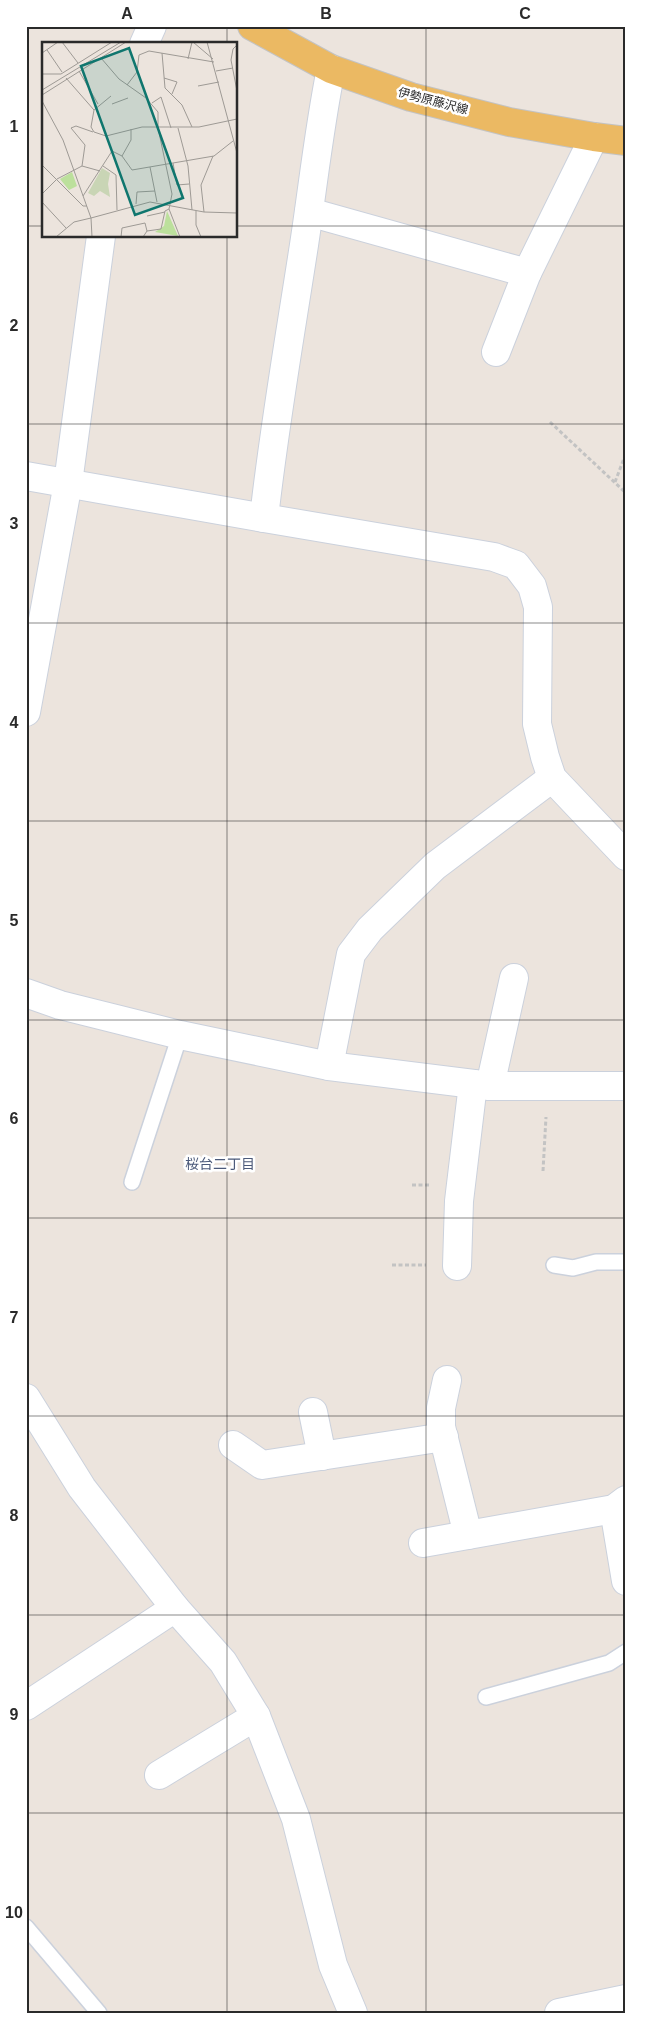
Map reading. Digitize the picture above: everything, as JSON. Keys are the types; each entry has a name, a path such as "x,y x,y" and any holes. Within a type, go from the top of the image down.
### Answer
{"main road":[{"name":"伊勢原藤沢線","path":"252,26 331,69 412,97 509,122 626,141"}],"street":[{"path":"145,42 152,26"},
{"path":"264,518 270,459 309,212 319,128 331,69"},
{"path":"496,352 527,273 594,137"},
{"path":"309,212 527,273"},
{"path":"26,712 68,483 101,238"},
{"path":"26,476 494,557 516,564 532,586 538,607 538,724 545,758 552,778 626,856"},
{"path":"330,1066 351,954 370,929 435,866 552,778"},
{"path":"457,1266 459,1201 481,1085 514,978"},
{"path":"26,993 60,1005 180,1035 330,1066 481,1085 626,1086"},
{"path":"448,1380 441,1408 441,1426 468,1535"},
{"path":"30,1411 82,1488 175,1608 223,1662 256,1716 296,1819 333,1965 353,2013"},
{"path":"313,1412 322,1456"},
{"path":"233,1445 262,1465 444,1437"},
{"path":"423,1543 620,1504 626,1581"},
{"path":"26,1706 175,1608"},
{"path":"159,1776 256,1716"},
{"path":"559,2013 626,2000"}],"lane":[{"path":"132,1182 180,1035"},
{"path":"554,1265 573,1268 596,1262 626,1262"},
{"path":"486,1697 610,1663 626,1652"},
{"path":"26,1927 99,2013"}],"path":[{"path":"550,422 626,493"},
{"path":"615,482 626,452"},
{"path":"543,1171 548,1086"}],"district":[{"name":"桜台二丁目","path":"220,1164"}]}
